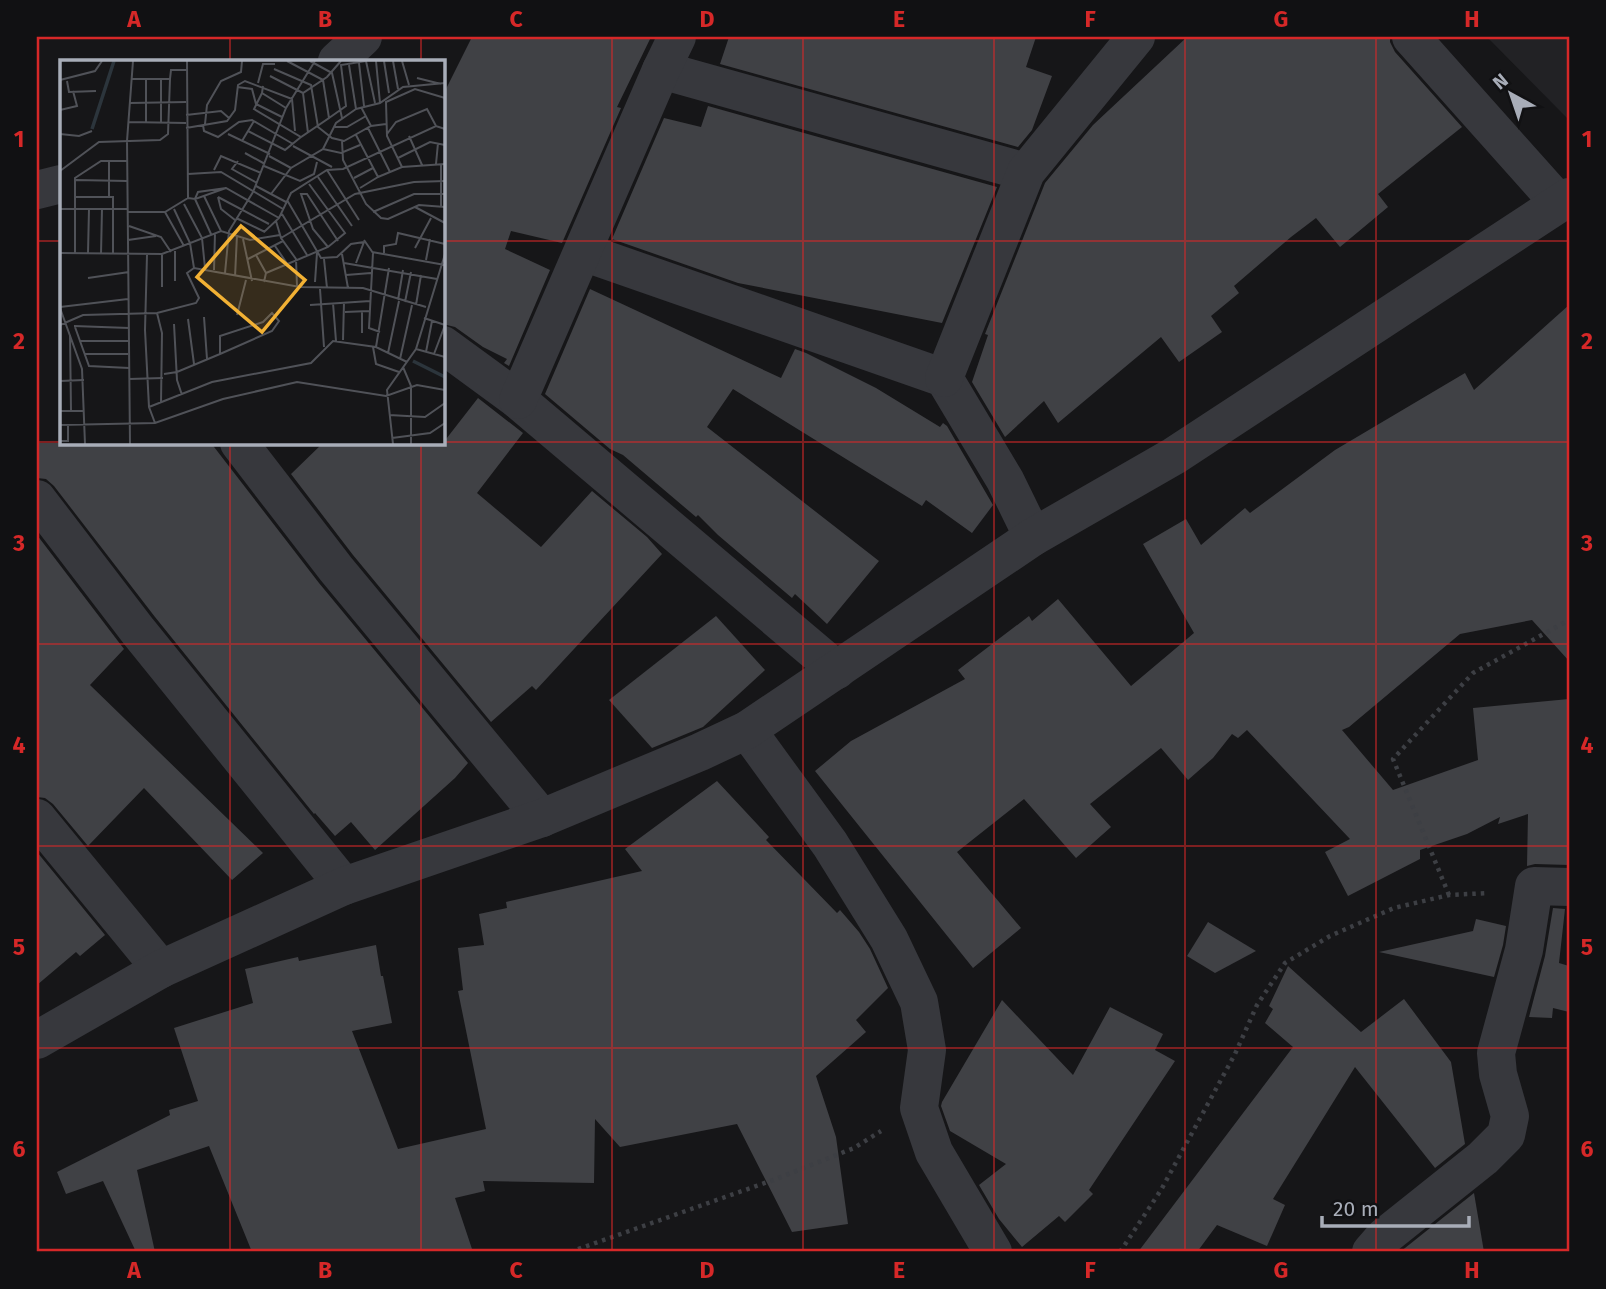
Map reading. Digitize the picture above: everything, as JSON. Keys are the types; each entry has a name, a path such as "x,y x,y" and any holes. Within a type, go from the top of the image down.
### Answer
{"street":[{"path":"338,60 363,37"},
{"path":"944,379 1026,172 1136,37"},
{"path":"37,1040 161,968 344,886 542,818 747,730 1033,537 1174,456 1564,200 1411,37"},
{"path":"518,401 669,53 1026,172"},
{"path":"583,252 944,379 1005,480 1033,537"},
{"path":"444,346 518,401 836,670"},
{"path":"240,444 336,569 542,818"},
{"path":"37,499 138,631 344,886"},
{"path":"747,730 830,844 888,939 919,1002 927,1050 919,1108 934,1152 993,1252"},
{"path":"37,818 161,968"},
{"path":"1371,1252 1384,1237 1483,1158 1506,1135 1510,1115 1498,1074 1496,1053 1524,950 1552,886"}],"path":[{"path":"1448,895 1393,759 1473,673 1569,620"},
{"path":"1120,1252 1161,1190 1235,1054 1257,1005 1285,963 1330,936 1394,908 1448,895 1552,886"},
{"path":"570,1252 776,1179 854,1148 919,1108"}],"shaded area":[{"path":"1487,37 1569,37 1569,120"}],"building":[{"path":"472,37 651,37 617,107 621,108 562,243 511,231 505,249 550,270 509,366 504,363 507,359 483,347 455,327 444,324 444,93"},
{"path":"729,37 1036,37 1026,67 1052,76 1032,130 1018,147 720,64"},
{"path":"1187,37 1390,37 1395,52 1462,127 1378,194 1388,207 1340,247 1316,218 1291,237 1234,286 1239,293 1211,316 1222,332 1179,362 1161,337 1058,423 1044,401 1005,437 972,382 988,335 985,334 1045,183 1093,125"},
{"path":"708,106 997,187 942,323 738,283 612,239 664,118 701,127"},
{"path":"590,289 781,378 795,349 806,353 876,388 940,427 943,423 993,505 972,533 926,500 922,506 733,389 707,427 879,561 827,624 795,594 792,598 698,515 696,517 623,455 610,449 545,394"},
{"path":"1569,305 1569,661 1532,620 1460,634 1342,730 1393,790 1478,760 1473,708 1569,699 1569,865 1527,866 1528,814 1498,824 1500,817 1467,834 1420,850 1420,859 1348,896 1325,852 1350,839 1247,730 1238,738 1232,734 1213,758 1188,780 1161,748 1090,804 1111,827 1076,858 1024,799 957,852 1021,928 973,968 815,771 851,741 965,679 958,670 1029,616 1032,621 1058,599 1131,686 1194,633 1143,544 1186,519 1201,545 1245,508 1250,513 1335,450 1465,373 1474,390"},
{"path":"478,398 523,433 477,493 541,547 592,491 647,537 662,554 536,690 532,686 491,722 353,555 291,474 322,444 444,444"},
{"path":"37,443 212,444 319,583 468,763 375,850 351,822 335,836 314,814 155,617 54,486 46,479 37,478"},
{"path":"37,535 124,649 90,685 263,853 232,880 144,788 88,846 53,804 45,798 37,797"},
{"path":"716,616 765,670 703,727 652,748 609,700"},
{"path":"717,781 769,837 766,840 837,913 840,910 859,932 888,988 856,1020 866,1032 816,1076 836,1137 848,1224 792,1232 737,1124 620,1147 595,1119 594,1183 483,1181 485,1191 455,1198 473,1252 252,1252 209,1146 137,1170 155,1252 136,1252 103,1181 66,1194 57,1172 170,1115 169,1110 198,1101 174,1028 253,1003 245,969 298,957 299,961 376,945 392,1023 352,1031 398,1149 486,1129 458,991 463,990 458,948 484,945 479,914 507,908 506,902 642,871 625,849"},
{"path":"37,852 105,935 80,956 76,952 37,985"},
{"path":"1553,908 1565,909 1559,963 1569,966 1569,1012 1553,1008 1552,1018 1529,1017 1545,956"},
{"path":"1476,919 1506,926 1494,977 1379,952 1473,931"},
{"path":"1208,922 1256,951 1215,973 1187,956"},
{"path":"1288,966 1361,1032 1404,999 1451,1062 1465,1144 1435,1168 1355,1067 1273,1199 1285,1205 1267,1246 1217,1225 1197,1252 1138,1252 1293,1047 1265,1023 1273,1009 1269,1006"},
{"path":"1002,1000 1073,1075 1110,1007 1163,1034 1155,1050 1175,1061 1089,1190 1093,1194 1065,1222 1059,1216 1022,1247 999,1219 979,1185 1006,1164 950,1131 941,1106"},
{"path":"1474,1193 1484,1252 1400,1252"}]}
